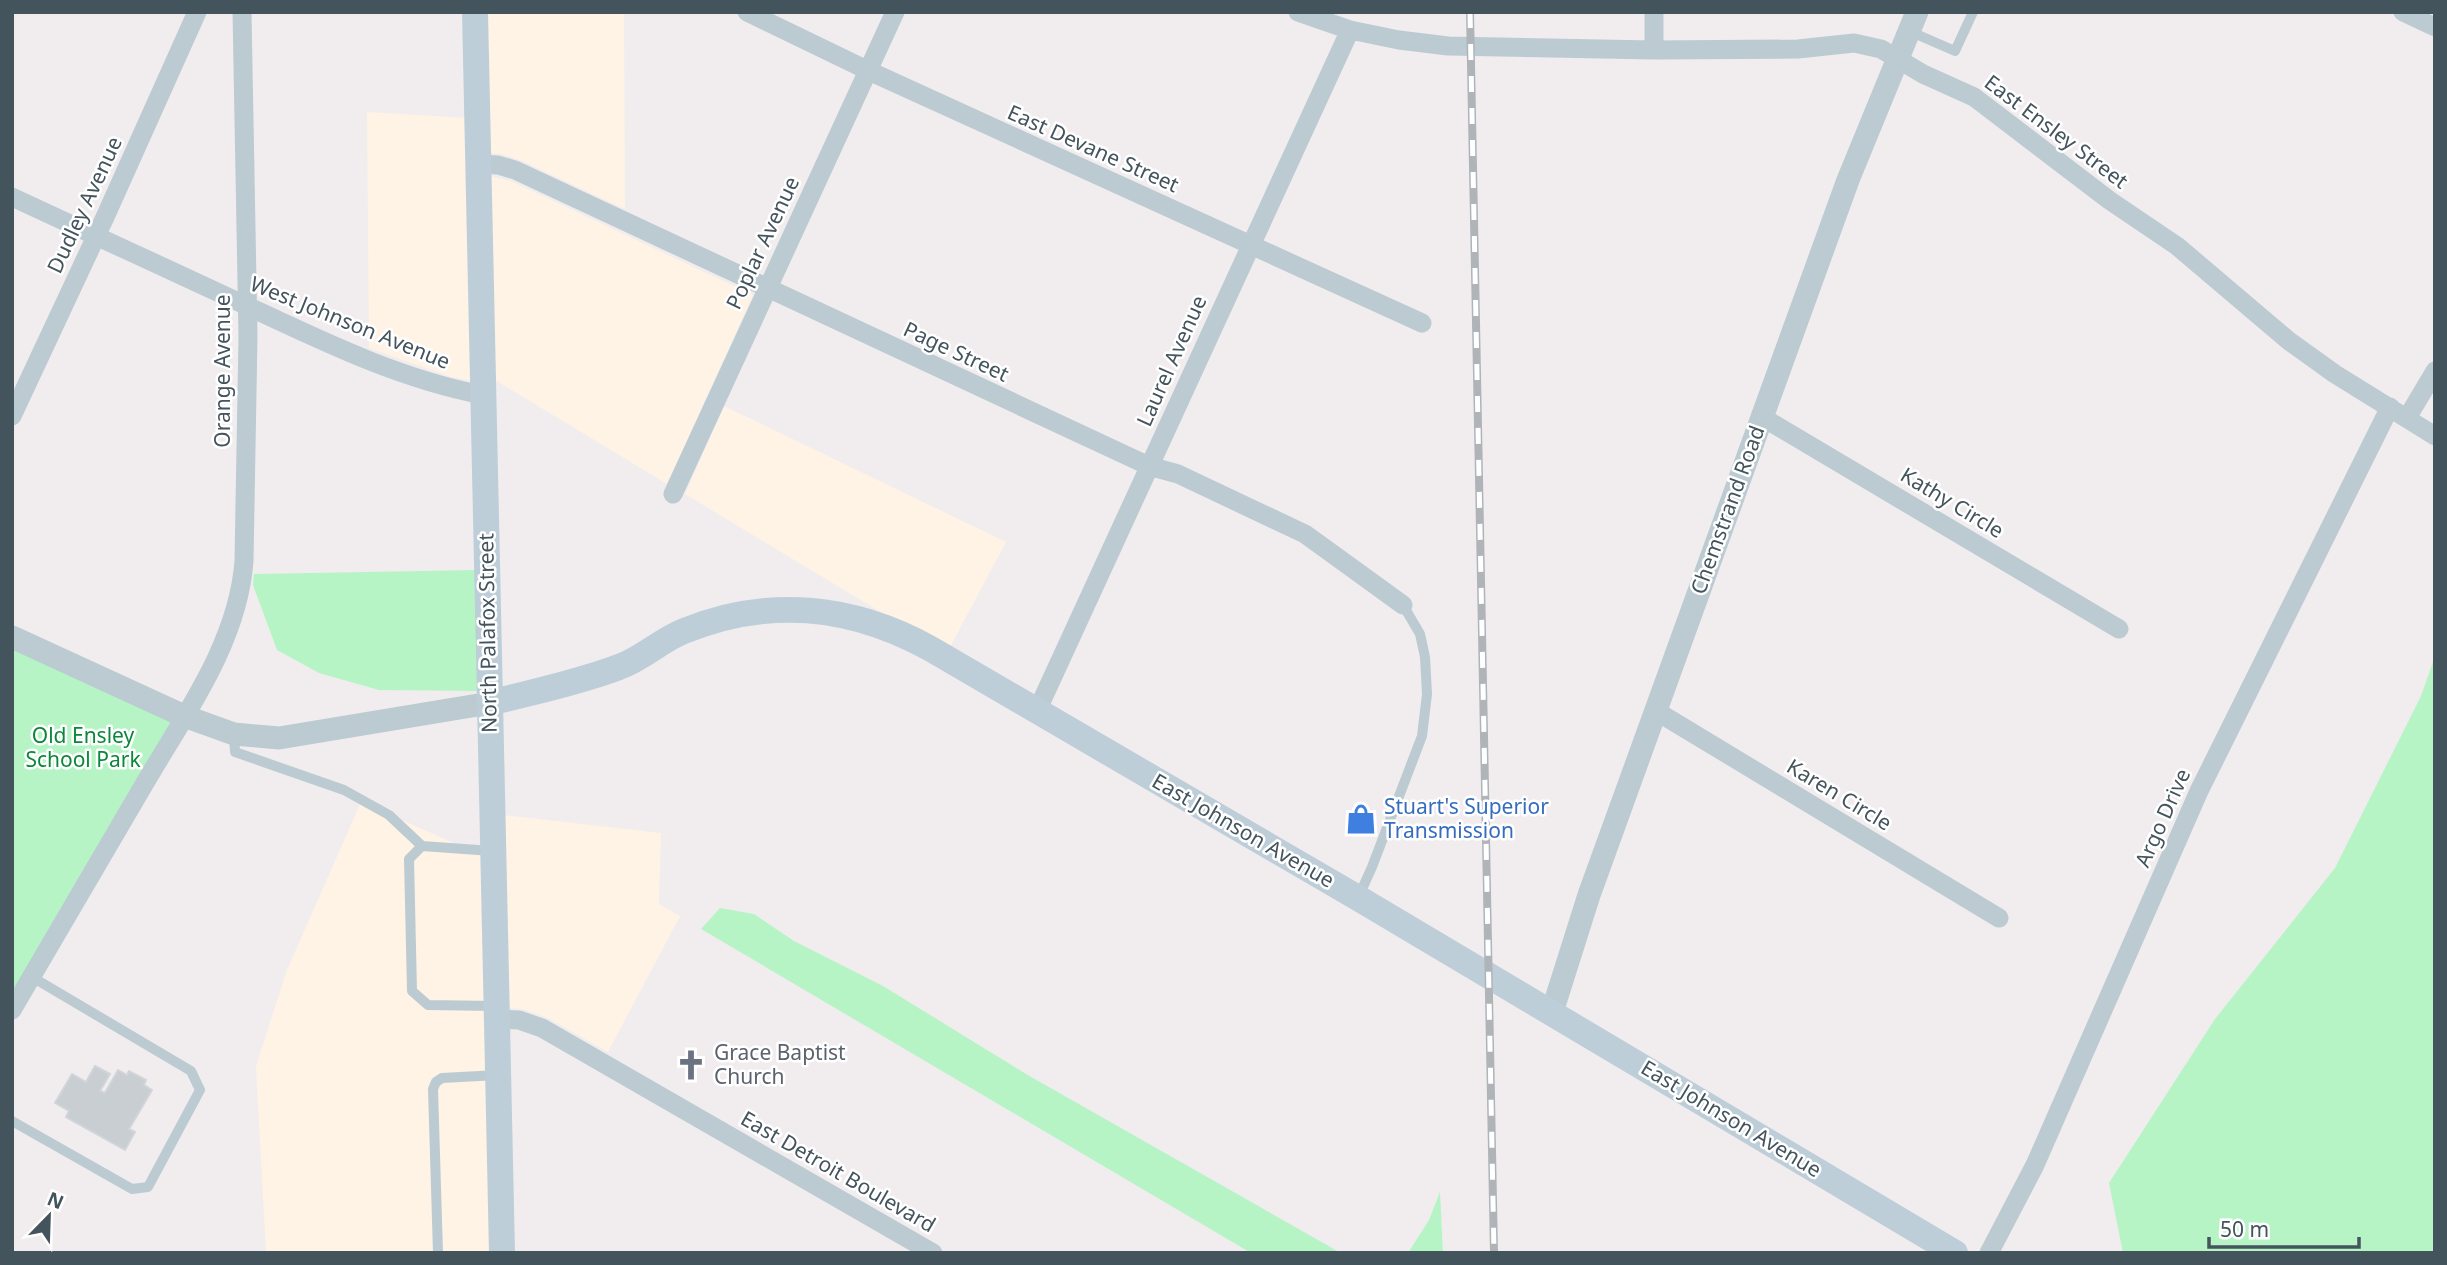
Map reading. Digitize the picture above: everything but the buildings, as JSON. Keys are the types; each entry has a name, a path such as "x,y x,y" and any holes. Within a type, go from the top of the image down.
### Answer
{"main road":[{"name":"North Palafox Street","path":"475,12 502,1253"},
{"name":"East Johnson Avenue","path":"490,703 621,667 681,632 725,616 765,609 789,609 884,625 921,643 1358,898 1955,1253"}],"street":[{"name":"Dudley Avenue","path":"12,416 197,12"},
{"name":"Orange Avenue","path":"12,1010 208,676 237,609 243,584 247,306 243,12"},
{"name":"East Devane Street","path":"747,12 869,71 1422,323"},
{"name":"Poplar Avenue","path":"673,495 895,12"},
{"name":"East Ensley Street","path":"1298,12 1350,30 1448,46 1798,50 1854,43 1881,49 1923,74 1974,97 2109,200 2177,246 2289,341 2335,374 2435,436"},
{"path":"1654,12 1654,50"},
{"path":"2403,12 2435,27"},
{"name":"Chemstrand Road","path":"1552,1012 1589,894 1848,180 1913,22"},
{"name":"Laurel Avenue","path":"1037,711 1350,30"},
{"name":"Page Street","path":"479,164 498,165 515,170 1149,466 1178,474 1306,534 1403,605"},
{"name":"West Johnson Avenue","path":"12,197 310,336 448,389 483,395"},
{"path":"2407,418 2435,371"},
{"name":"Argo Drive","path":"1989,1253 2035,1165 2199,791 2390,407"},
{"name":"Kathy Circle","path":"1762,417 2119,629"},
{"path":"12,636 184,716 234,734 279,738 490,703"},
{"name":"Karen Circle","path":"1656,711 1999,918"},
{"name":"East Detroit Boulevard","path":"496,1012 542,1028 933,1253"}],"lane":[{"path":"1913,22 1955,51 1973,12"},
{"path":"1358,898 1422,736 1427,694 1425,657 1420,634 1403,605"},
{"path":"234,734 235,752 344,790 389,815 422,846 493,851"},
{"path":"422,846 409,859 412,991 428,1005 496,1012"},
{"path":"12,1121 132,1189 148,1187 200,1090 191,1071 32,977"},
{"path":"438,1253 433,1089 436,1082 442,1078 498,1075"}],"shaded area":[{"path":"486,12 624,12 625,209 520,160 489,153"},
{"path":"367,112 467,118 473,381 451,377 369,348"},
{"path":"489,176 511,181 753,295 667,484 495,380"},
{"path":"724,406 1006,542 950,647 884,614 685,494"},
{"path":"361,802 483,856 492,1253 266,1253 256,1066 287,970"},
{"path":"503,815 661,833 659,904 680,916 608,1052 548,1018 522,1009 509,1008"}],"green space":[{"path":"476,570 479,691 379,690 319,673 277,650 253,585 254,574"},
{"name":"Old Ensley School Park","path":"12,637 184,716 12,1010"},
{"path":"2435,656 2435,1253 2123,1253 2109,1183 2215,1019 2335,868 2421,696"},
{"path":"720,908 754,914 794,941 883,986 1026,1074 1341,1253 1251,1253 701,929"},
{"path":"1440,1192 1443,1253 1408,1253 1429,1220"}],"railway":[{"path":"1470,12 1494,1253"}],"place":[{"name":"Stuart's Superior Transmission","path":"1361,819"},
{"name":"Grace Baptist Church","path":"691,1065"}]}
